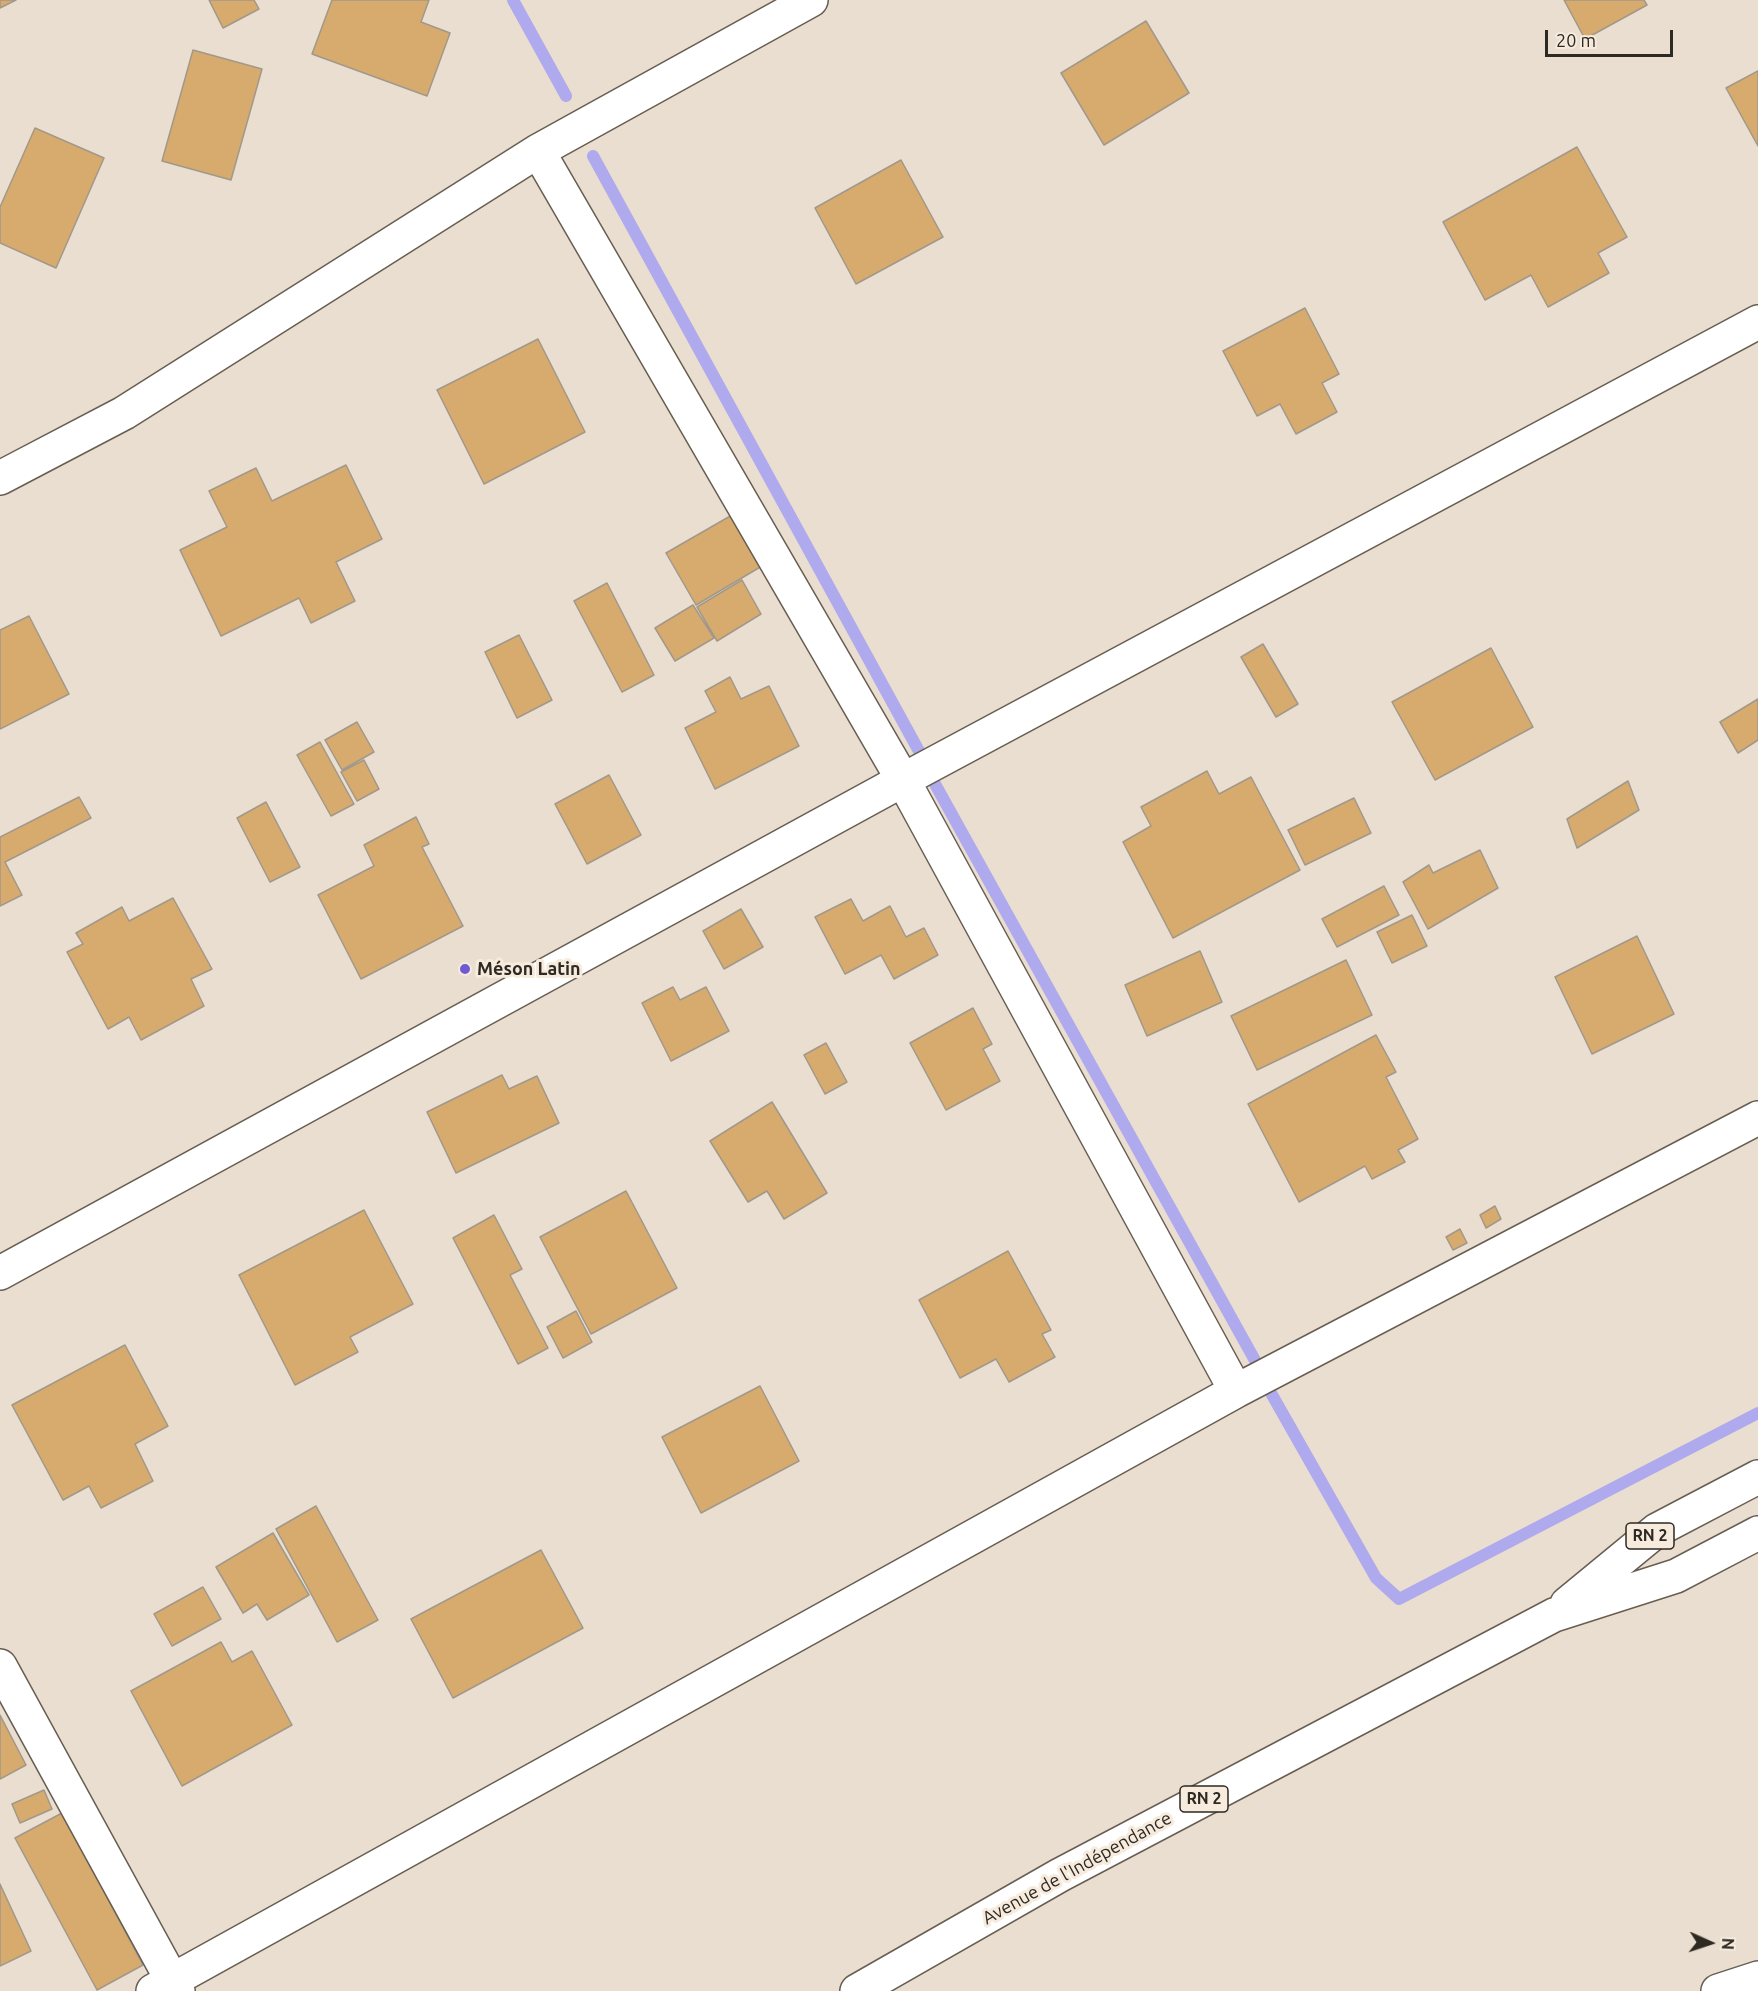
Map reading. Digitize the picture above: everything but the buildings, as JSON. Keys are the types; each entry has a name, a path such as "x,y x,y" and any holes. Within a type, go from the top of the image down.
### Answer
{"street":[{"path":"0,478 124,413 538,151 811,0"},
{"path":"538,151 903,780 1236,1391"},
{"path":"0,1273 903,780 1758,322"},
{"path":"0,1666 168,1988 1236,1391 1758,1118"},
{"name":"Avenue de l'Indépendance","path":"1554,1615 1657,1530 1758,1477"},
{"name":"Avenue de l'Indépendance","path":"857,1991 1060,1875 1554,1615 1676,1576 1758,1533"},
{"path":"1718,1991 1758,1978"}],"waterway":[{"path":"513,0 566,96"},
{"path":"593,156 920,753"},
{"path":"935,784 1257,1364"},
{"path":"1271,1393 1376,1578 1399,1599 1758,1413"}],"place":[{"name":"Méson Latin","path":"465,969"}]}
